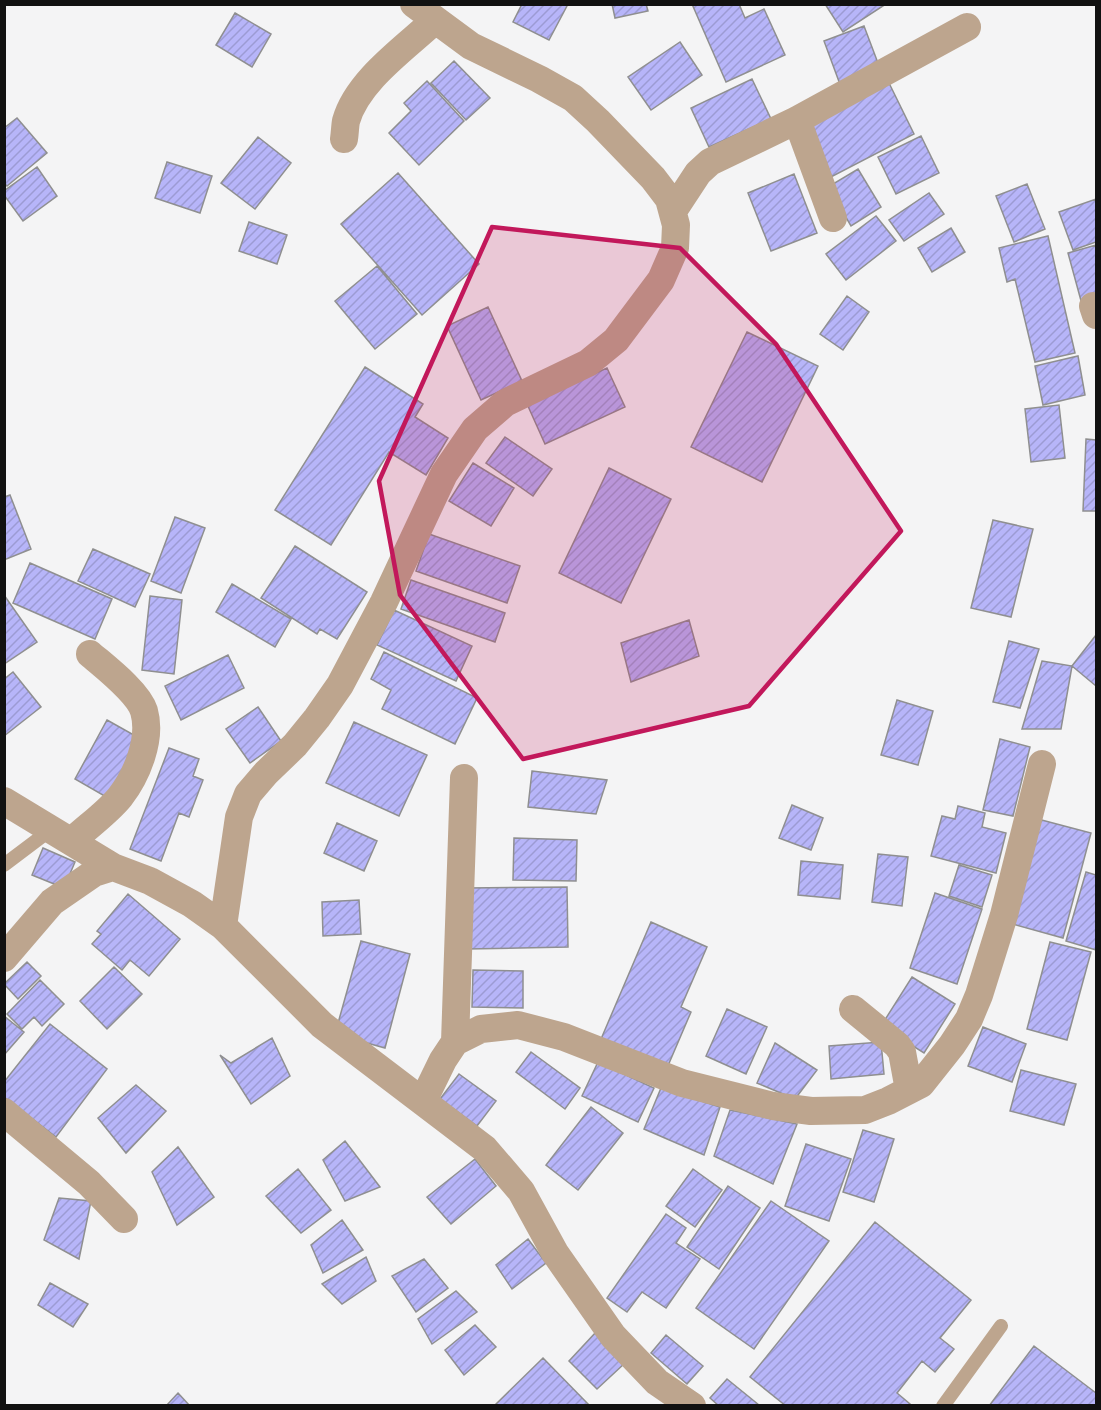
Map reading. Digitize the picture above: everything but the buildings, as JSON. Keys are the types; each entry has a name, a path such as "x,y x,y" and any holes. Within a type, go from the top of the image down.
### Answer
{"street":[{"path":"223,926 239,817 248,794 295,745 340,685 384,602 444,474 475,429 506,403 588,363 616,340 661,280 675,248 676,225 669,199 623,145 573,98 471,46 424,13 360,93 346,120 345,139"},
{"path":"673,211 698,173 710,162 797,120 967,27"},
{"path":"797,120 833,218"},
{"path":"62,835 120,797 141,761 146,735 143,710 126,685 90,654"},
{"path":"455,1041 481,1029 519,1025 564,1037 682,1083 773,1106 811,1111 865,1110 888,1101 921,1084 952,1045 973,1011 1004,915 1042,764"},
{"path":"423,1101 455,1041 464,777"},
{"path":"4,801 113,867 150,881 192,904 223,926 322,1025 485,1149 521,1191 555,1253 613,1336 657,1382 692,1406"},
{"path":"4,958 52,902 94,873 113,867"},
{"path":"853,1009 897,1045 902,1052 909,1090"},
{"path":"4,1112 89,1183 124,1219"}],"lane":[{"path":"4,866 62,835"},
{"path":"943,1406 1001,1326"}],"highlighted area":[{"path":"492,227 680,248 776,344 901,531 749,706 523,759 400,595 379,481"}]}
